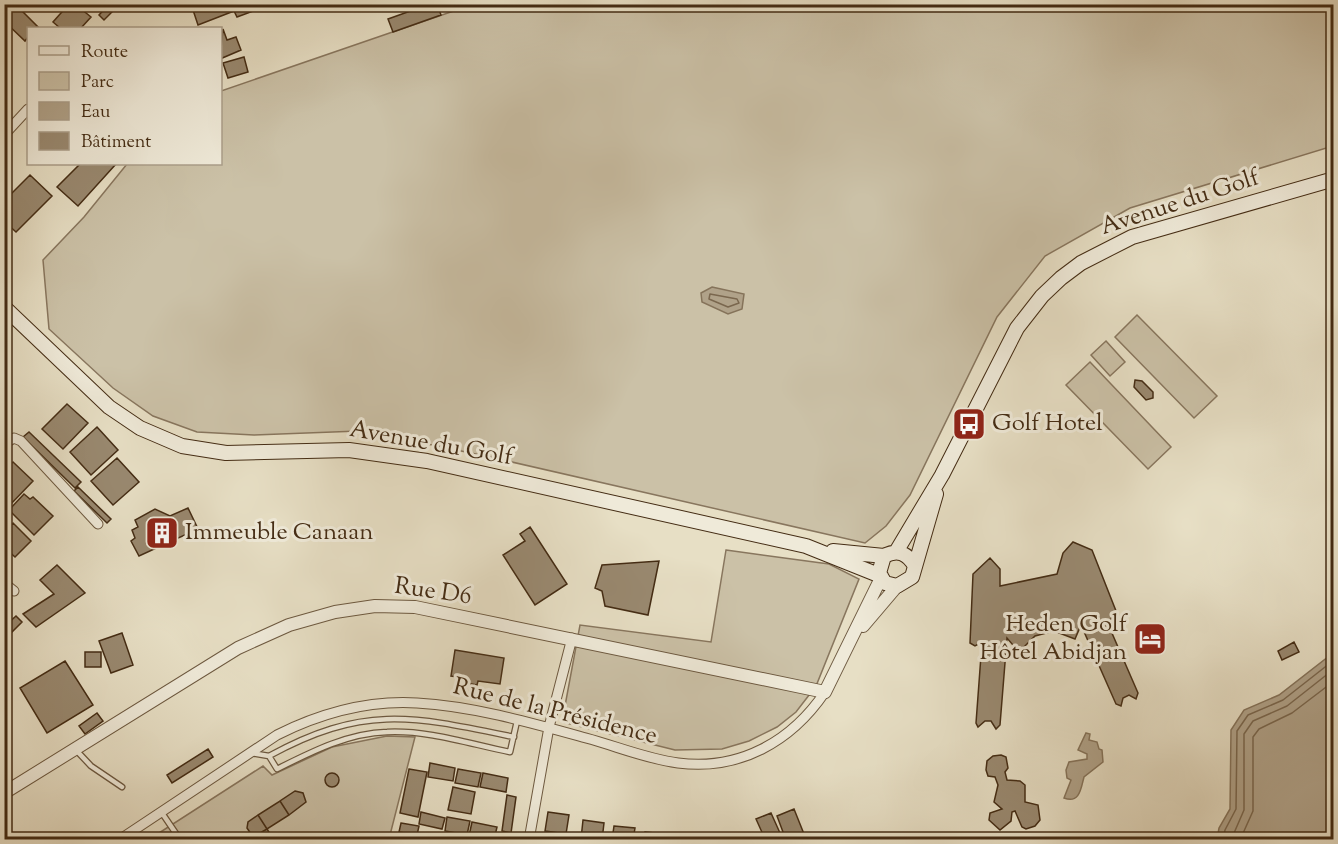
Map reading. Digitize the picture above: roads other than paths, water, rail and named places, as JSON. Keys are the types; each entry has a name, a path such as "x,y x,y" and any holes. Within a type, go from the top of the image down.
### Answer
{"main road":[{"name":"Avenue du Golf","path":"881,577 879,567 942,475 1017,328 1042,296 1082,263 1132,237 1334,179"},
{"name":"Avenue du Golf","path":"4,307 109,407 140,428 182,446 226,453 317,449 380,453 820,550 890,554"},
{"name":"Avenue du Golf","path":"820,550 897,586 908,582 915,566 942,475"},
{"path":"890,554 907,555 915,566"}],"street":[{"path":"4,135 27,110"},
{"path":"4,444 14,438 21,441 98,524"},
{"name":"Rue de la Présidence","path":"119,840 160,810 249,752 309,720 354,707 384,703 447,706 549,727 659,760 701,764 748,755 789,734 802,723 825,692 881,577"},
{"path":"4,583 14,591"},
{"name":"Rue de la Présidence","path":"852,639 897,586"},
{"name":"Rue D6","path":"4,793 238,648 289,625 335,612 375,606 415,607 825,692"},
{"path":"529,840 549,727 572,638"}],"lane":[{"path":"249,752 269,756 325,729 359,720 385,717 443,722 514,737"},
{"path":"269,756 277,769 330,744 386,732 416,733 510,752 517,721"},
{"path":"75,749 91,766 122,788"},
{"path":"160,810 179,838 176,840"}],"water":[{"path":"712,287 744,294 742,309 728,314 702,302 701,293"},
{"path":"1333,653 1333,839 1217,839 1219,828 1230,809 1231,730 1244,710 1279,695"},
{"path":"1086,733 1090,734 1089,740 1097,742 1099,749 1102,750 1103,762 1084,777 1077,797 1064,798 1071,780 1067,778 1066,770 1069,762 1087,759 1087,754 1078,750"}],"place":[{"name":"Golf Hotel","path":"969,424"},
{"name":"Immeuble Canaan","path":"162,533"},
{"name":"Heden Golf Hôtel Abidjan","path":"1150,639"}]}
